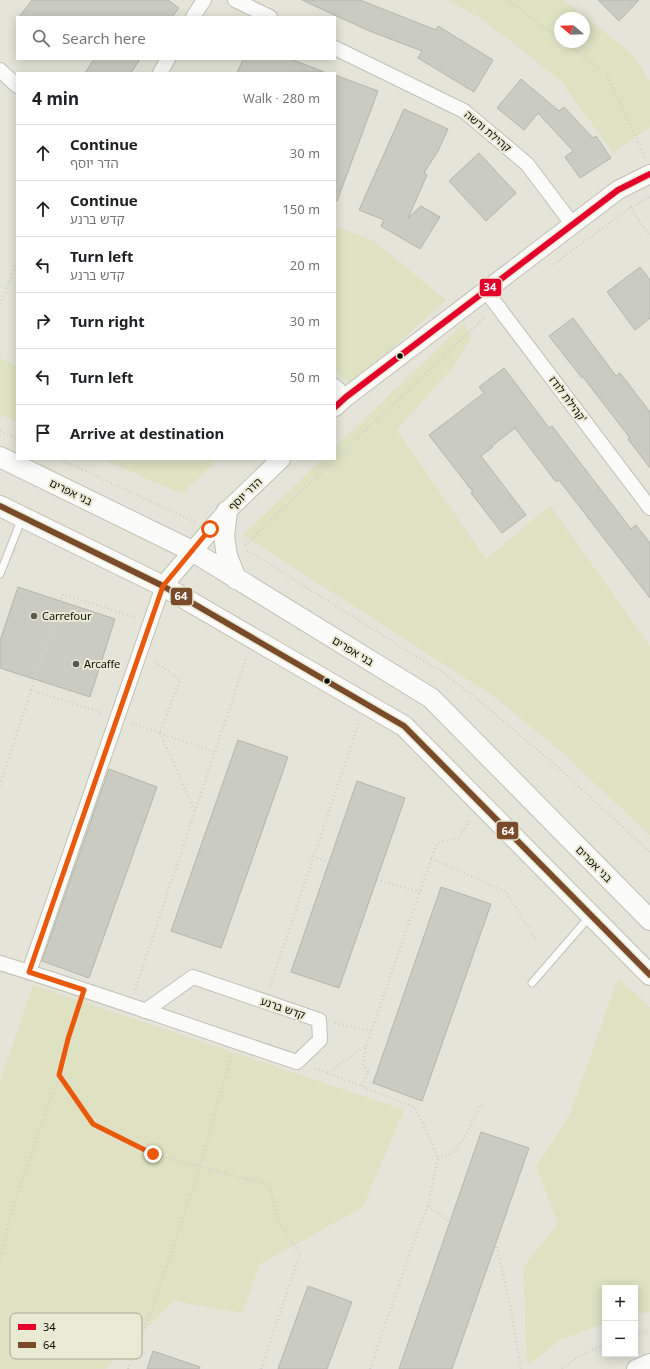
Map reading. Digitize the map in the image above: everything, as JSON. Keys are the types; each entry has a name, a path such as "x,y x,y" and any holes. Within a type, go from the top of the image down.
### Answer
{"main road":[{"name":"בני אפרים","path":"0,457 192,551 431,698 650,920"},
{"path":"0,506 163,586 404,726 650,975"},
{"path":"227,511 224,536 227,556 236,579"}],"street":[{"path":"194,16 204,0"},
{"path":"235,0 268,16"},
{"name":"קהילת ורשה","path":"336,48 464,111 527,164 573,225"},
{"path":"161,72 167,60"},
{"path":"0,70 16,85"},
{"path":"339,397 486,291 648,166"},
{"name":"קהילת לודז'","path":"486,291 650,508"},
{"name":"הדר יוסף","path":"163,586 227,511 280,460"},
{"path":"29,972 163,586"},
{"path":"0,962 298,1062"},
{"name":"קדש ברנע","path":"146,1011 193,977 265,1001 319,1020 320,1040 298,1062"},
{"path":"636,1369 650,1363"}],"lane":[{"path":"0,574 23,517"},
{"path":"532,983 591,915"}],"path":[{"path":"507,0 554,35"},
{"path":"572,48 606,73 648,166"},
{"path":"618,190 650,237"},
{"path":"548,269 630,208 650,197"},
{"path":"0,304 16,264"},
{"path":"336,459 497,306"},
{"path":"0,431 16,439"},
{"path":"242,548 335,460"},
{"path":"0,785 63,594 150,623"},
{"path":"130,1006 253,638"},
{"path":"140,651 180,680 160,733 195,811"},
{"path":"31,690 215,752"},
{"path":"265,1001 313,856 366,704"},
{"path":"362,1086 368,1071 363,1065 366,1046 437,843 459,838 479,802"},
{"path":"313,856 329,863"},
{"path":"431,858 506,892 536,940"},
{"path":"377,880 420,892"},
{"path":"0,1261 10,1215 59,1075 68,1039 84,990"},
{"path":"319,1020 371,1031"},
{"path":"142,1334 153,1306 200,1166 236,1041"},
{"path":"327,1073 366,1046"},
{"path":"298,1062 414,1107 423,1123 438,1158 428,1206 418,1230 370,1369"},
{"path":"59,1075 93,1124 153,1154 269,1186 279,1223 300,1254 261,1369"},
{"path":"438,1158 453,1153 466,1135 482,1103"},
{"path":"428,1206 450,1222"},
{"path":"496,1243 511,1310 521,1369"},
{"path":"638,1334 650,1330"},
{"path":"562,1369 572,1360 602,1346"},
{"path":"128,1369 132,1359"}],"green space":[{"path":"447,0 564,0 579,12 554,12 554,48 590,48 590,21 632,54 650,81 650,127 613,153 561,81 480,18"},
{"path":"336,226 373,240 446,300 351,386 336,372"},
{"path":"464,323 472,336 453,367 397,430 486,559 550,505 650,646 650,836 564,754 493,696 243,535 321,460 336,460 336,446"},
{"path":"0,358 16,366 16,422 0,414"},
{"path":"104,460 216,461 182,494"},
{"path":"618,978 650,1007 650,1312 638,1314 638,1285 602,1285 602,1324 562,1339 527,1365 523,1267 558,1224 536,1167 570,1114"},
{"path":"33,985 404,1110 363,1207 259,1265 243,1313 174,1301 142,1333 142,1313 10,1313 10,1359 116,1359 106,1369 0,1369 0,1081"}],"building":[{"path":"32,0 168,0 179,8 173,16 20,16"},
{"path":"302,0 360,0 436,30 438,26 493,60 474,92 418,58 422,51 367,30"},
{"path":"598,0 639,0 619,21"},
{"path":"93,60 139,60 132,72 86,72"},
{"path":"243,60 294,60 324,72 237,72"},
{"path":"336,75 378,91 336,200"},
{"path":"521,79 559,111 564,107 593,138 596,136 611,158 580,178 565,157 573,151 538,113 524,130 497,108"},
{"path":"404,109 448,129 438,151 424,173 427,175 408,218 421,206 440,217 420,249 381,226 384,220 359,210"},
{"path":"479,153 516,193 486,221 449,181"},
{"path":"640,267 650,280 650,318 635,330 607,292"},
{"path":"573,318 616,376 620,373 650,412 650,468 628,439 630,438 549,336"},
{"path":"504,368 549,428 552,426 631,529 636,525 650,543 650,598 559,480 556,482 515,428 481,456 526,515 502,533 471,493 473,492 429,435 484,393 479,387"},
{"path":"18,587 115,619 90,697 0,668 0,641"},
{"path":"238,740 288,757 221,948 171,931"},
{"path":"109,769 157,787 89,978 42,961"},
{"path":"357,781 405,798 339,988 291,972"},
{"path":"441,887 491,904 422,1101 373,1083"},
{"path":"481,1132 529,1148 452,1369 399,1369"},
{"path":"308,1286 352,1302 327,1369 278,1369"},
{"path":"153,1351 200,1367 199,1369 147,1369"}],"transit line":[{"name":"34","path":"336,406 618,190 650,174"},
{"name":"64","path":"0,506 163,586 404,726 650,975"}],"place":[{"name":"Carrefour","path":"34,616"},
{"name":"Arcaffe","path":"76,664"}],"route":[{"path":"153,1154 93,1124 59,1075 68,1039 84,990 29,972 163,586 210,529"}]}
